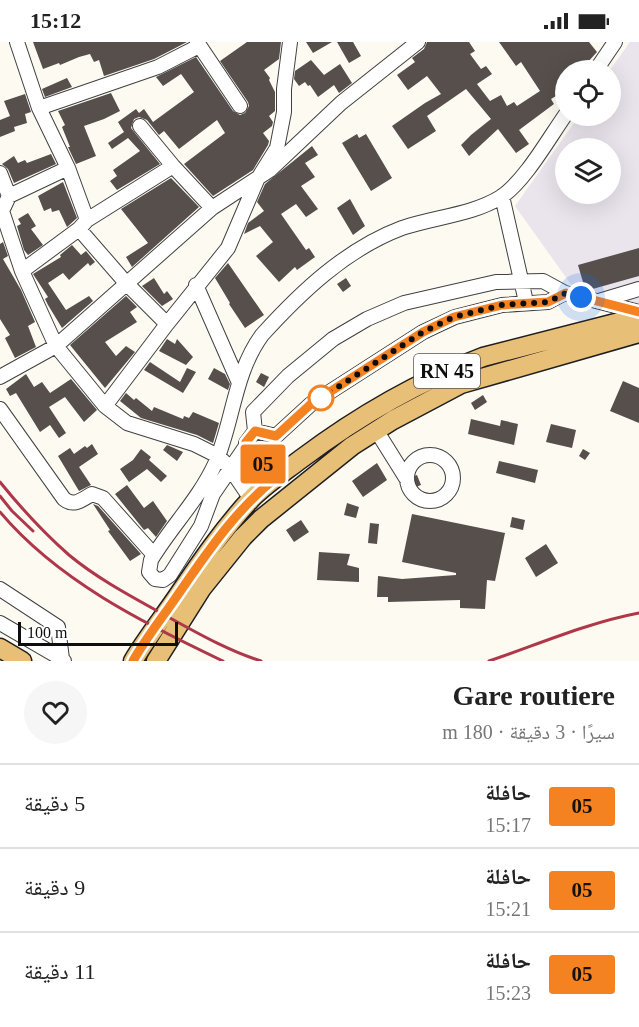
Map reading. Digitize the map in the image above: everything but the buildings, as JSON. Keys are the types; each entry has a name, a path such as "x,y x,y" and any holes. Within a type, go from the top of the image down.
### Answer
{"main road":[{"name":"RN 45","path":"133,661 206,555 249,501 277,477 363,416 440,374 483,357 639,317"},
{"name":"RN 45","path":"156,661 202,588 234,547 261,519 331,461 376,430 462,384 639,333"},
{"path":"277,477 286,482 292,495"},
{"path":"249,501 250,512 261,519"},
{"path":"0,648 22,661"}],"street":[{"path":"17,42 39,108 68,168 83,225 126,283 167,324"},
{"path":"105,406 196,285 228,248 257,180 277,148 284,112 284,89 290,42"},
{"path":"0,377 56,346 212,208 270,170 342,103 418,42"},
{"path":"603,60 615,42"},
{"path":"39,108 158,67 198,44 240,106"},
{"path":"140,126 212,208"},
{"path":"558,126 520,179 502,196 488,203 402,228 352,254 316,282 262,335 254,345 239,383 218,456 207,478 154,555 149,564 149,572 155,579 163,580 170,575 199,531 213,494 255,431 253,412 288,376 333,339 367,319 404,303 436,295 496,282 522,281 543,281 566,293 639,312"},
{"path":"22,271 83,225 173,165"},
{"path":"68,168 9,196 1,212 22,271 56,346 105,406 127,423 194,444 218,456 230,468 249,501"},
{"path":"0,173 9,196"},
{"path":"502,196 526,302"},
{"path":"196,285 239,383"},
{"path":"597,301 639,289"},
{"path":"255,431 276,436 311,404 423,332 454,317 502,305 548,302 566,293"},
{"path":"0,409 69,504 92,494 103,498 154,555"},
{"path":"376,430 406,478"},
{"path":"246,446 249,452 277,477"},
{"path":"0,589 58,627 63,660"},
{"path":"0,623 63,660"}],"shaded area":[{"path":"630,42 639,42 639,304 575,290 515,206 555,150 555,204 621,204 621,138 563,138 572,126 621,126 621,60 617,60"}],"railway":[{"path":"0,482 51,538 93,573 203,636 261,661"},
{"path":"0,496 33,531"},
{"path":"0,512 48,559 103,598 223,661"},
{"path":"489,661 582,628 639,613"}],"bus line":[{"name":"05","path":"133,661 220,535 251,499 277,477 247,449 246,442 255,431 276,436 311,404 423,332 454,317 502,305 548,302 566,293 639,312"}],"route":[{"path":"321,398 423,332 454,317 502,305 548,302 566,293 581,297"}]}
